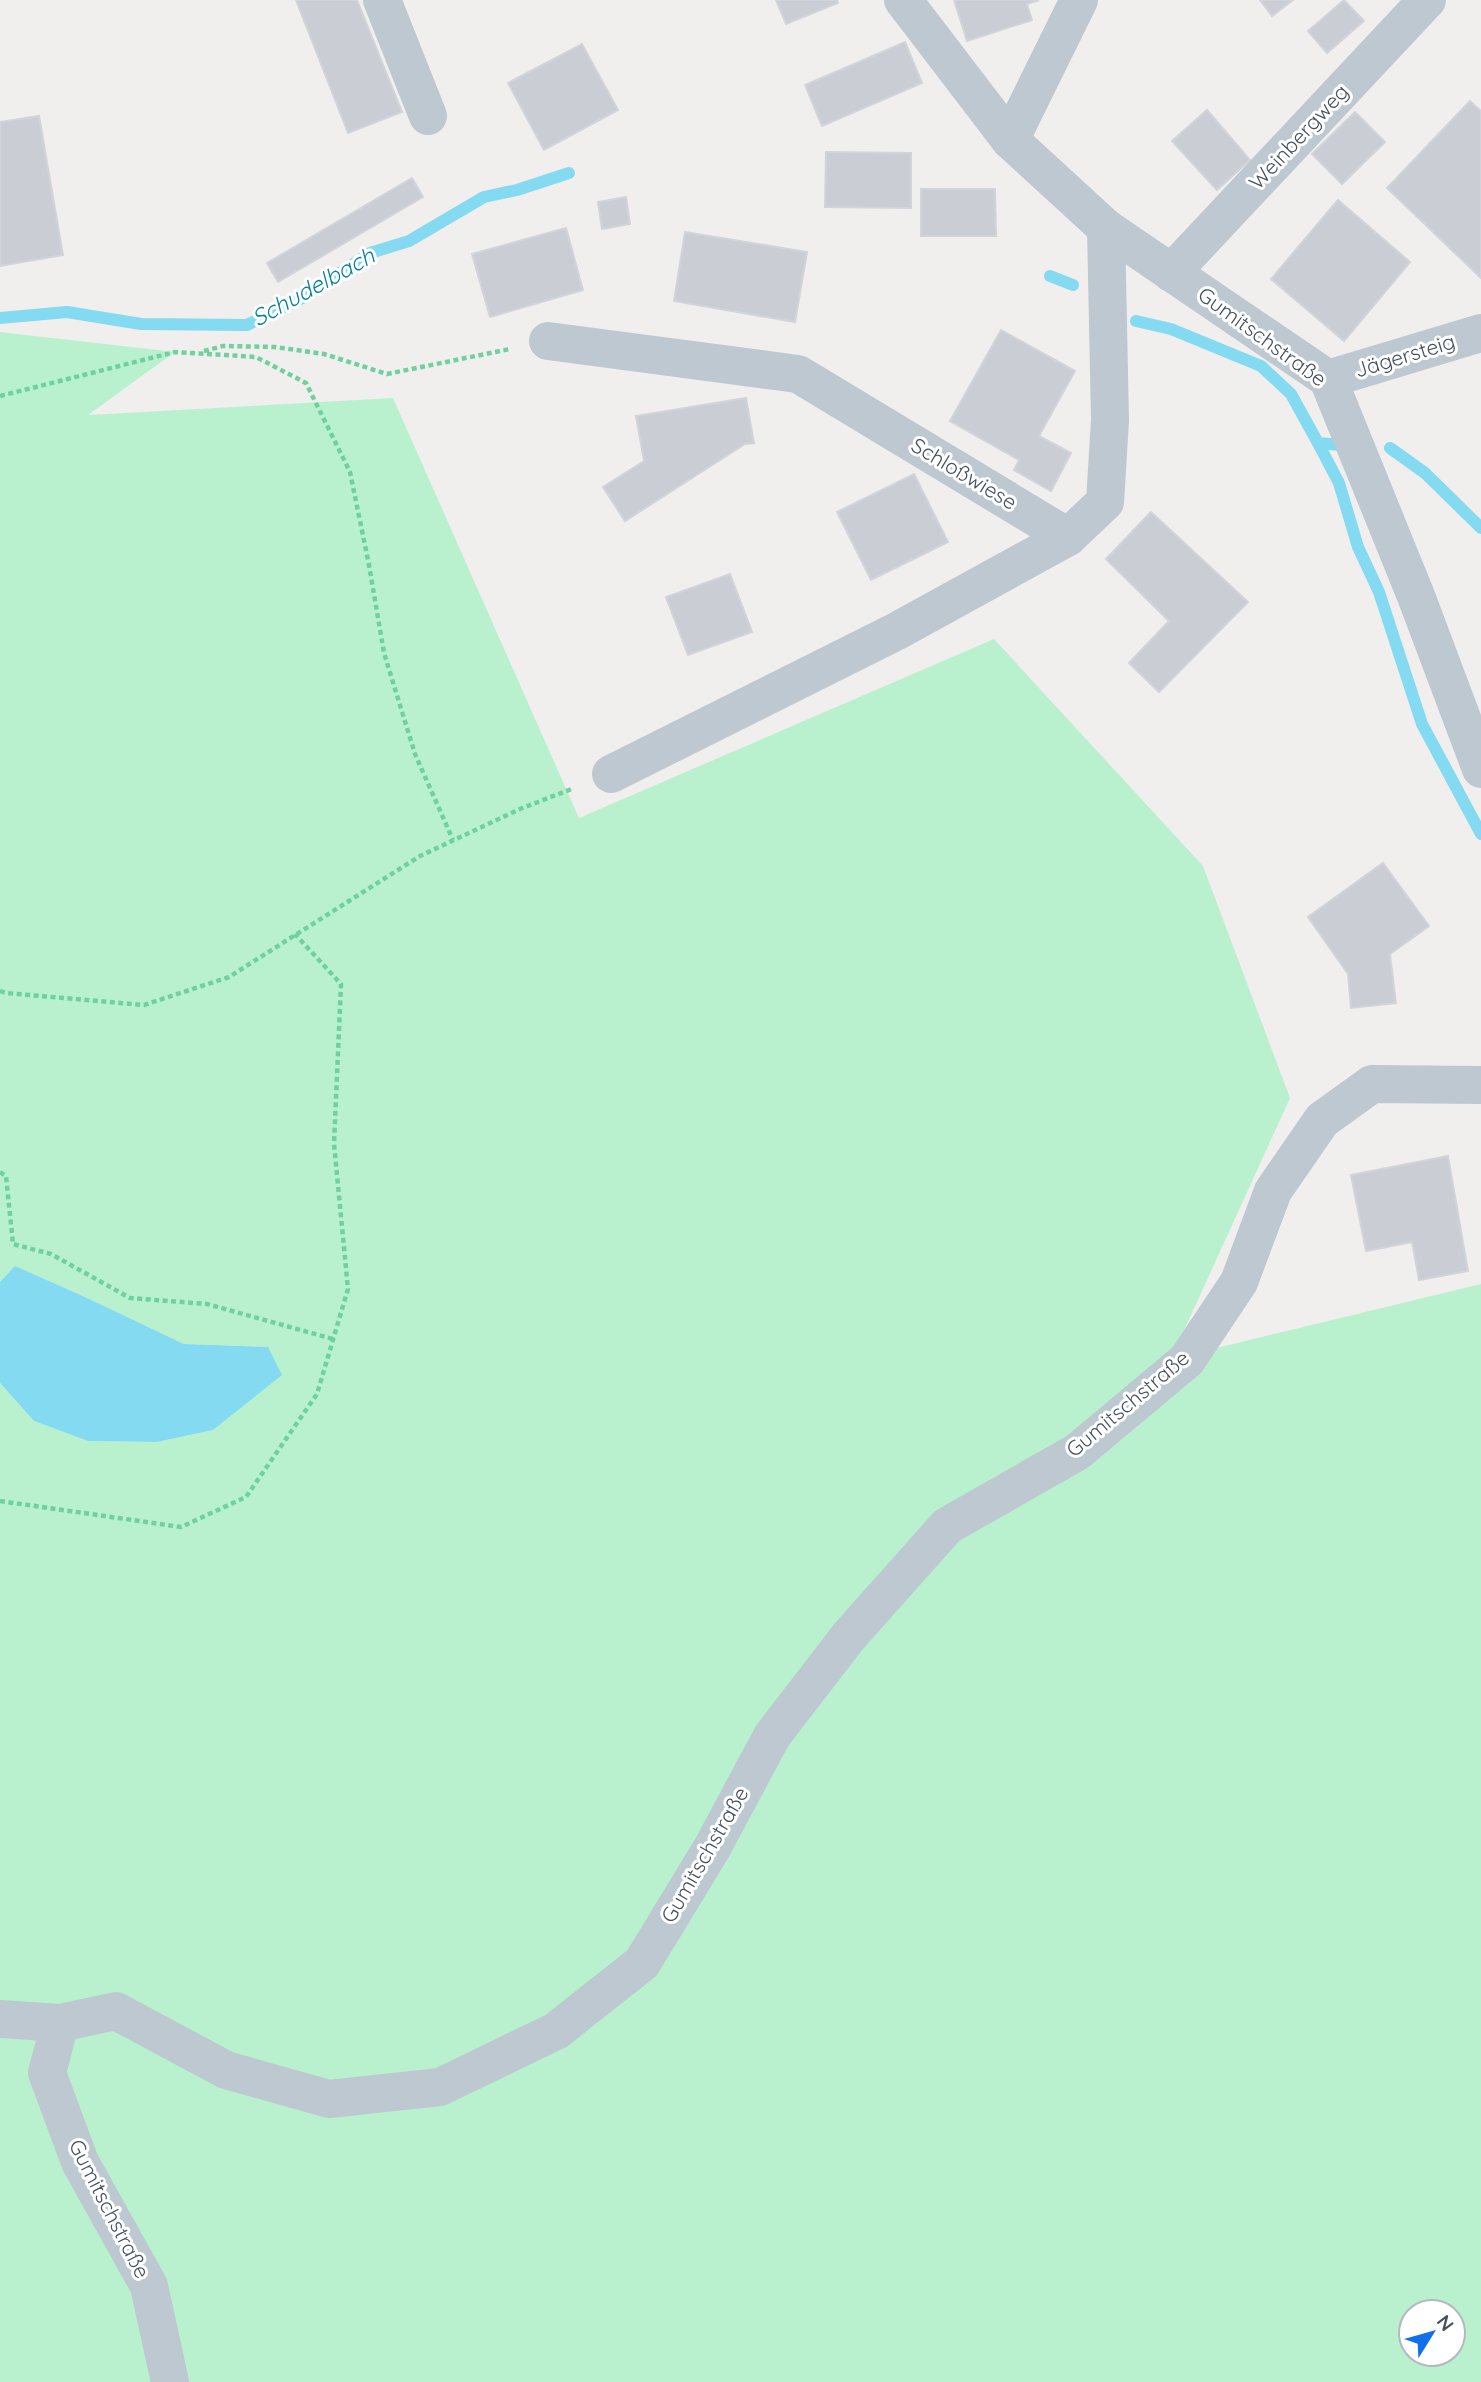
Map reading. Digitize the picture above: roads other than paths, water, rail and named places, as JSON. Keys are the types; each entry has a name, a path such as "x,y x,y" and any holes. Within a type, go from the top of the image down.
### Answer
{"street":[{"path":"382,0 428,116"},
{"name":"Gumitschstraße","path":"903,0 1010,140 1106,228 1328,379 1416,596 1481,769"},
{"path":"1010,140 1080,0"},
{"name":"Weinbergweg","path":"1171,273 1427,0"},
{"path":"611,774 897,631 1068,537 1105,502 1110,420 1106,228"},
{"name":"Jägersteig","path":"1328,379 1481,333"},
{"name":"Schloßwiese","path":"548,341 798,374 1068,537"},
{"name":"Gumitschstraße","path":"170,2382 149,2286 80,2162 47,2073 60,2023 116,2011 226,2070 329,2099 440,2087 556,2031 642,1963 712,1848 772,1736 849,1636 947,1526 1077,1452 1187,1360 1239,1282 1273,1191 1322,1120 1372,1084 1481,1085"},
{"path":"0,2019 60,2023"}],"water":[{"path":"15,1266 184,1344 268,1347 282,1375 213,1430 157,1442 88,1441 34,1421 0,1383 0,1282"}],"waterway":[{"name":"Schudelbach","path":"0,318 67,312 141,324 247,325 302,298 370,253 409,241 484,197 517,190 569,173"},
{"name":"Schudelbach","path":"1050,276 1073,285"},
{"name":"Schudelbach","path":"1136,321 1171,329 1261,366 1291,394 1318,443 1340,445"},
{"path":"1318,443 1339,483 1358,547 1379,592 1422,724 1481,834"},
{"name":"Schudelbach","path":"1390,448 1425,473 1481,528"}]}
